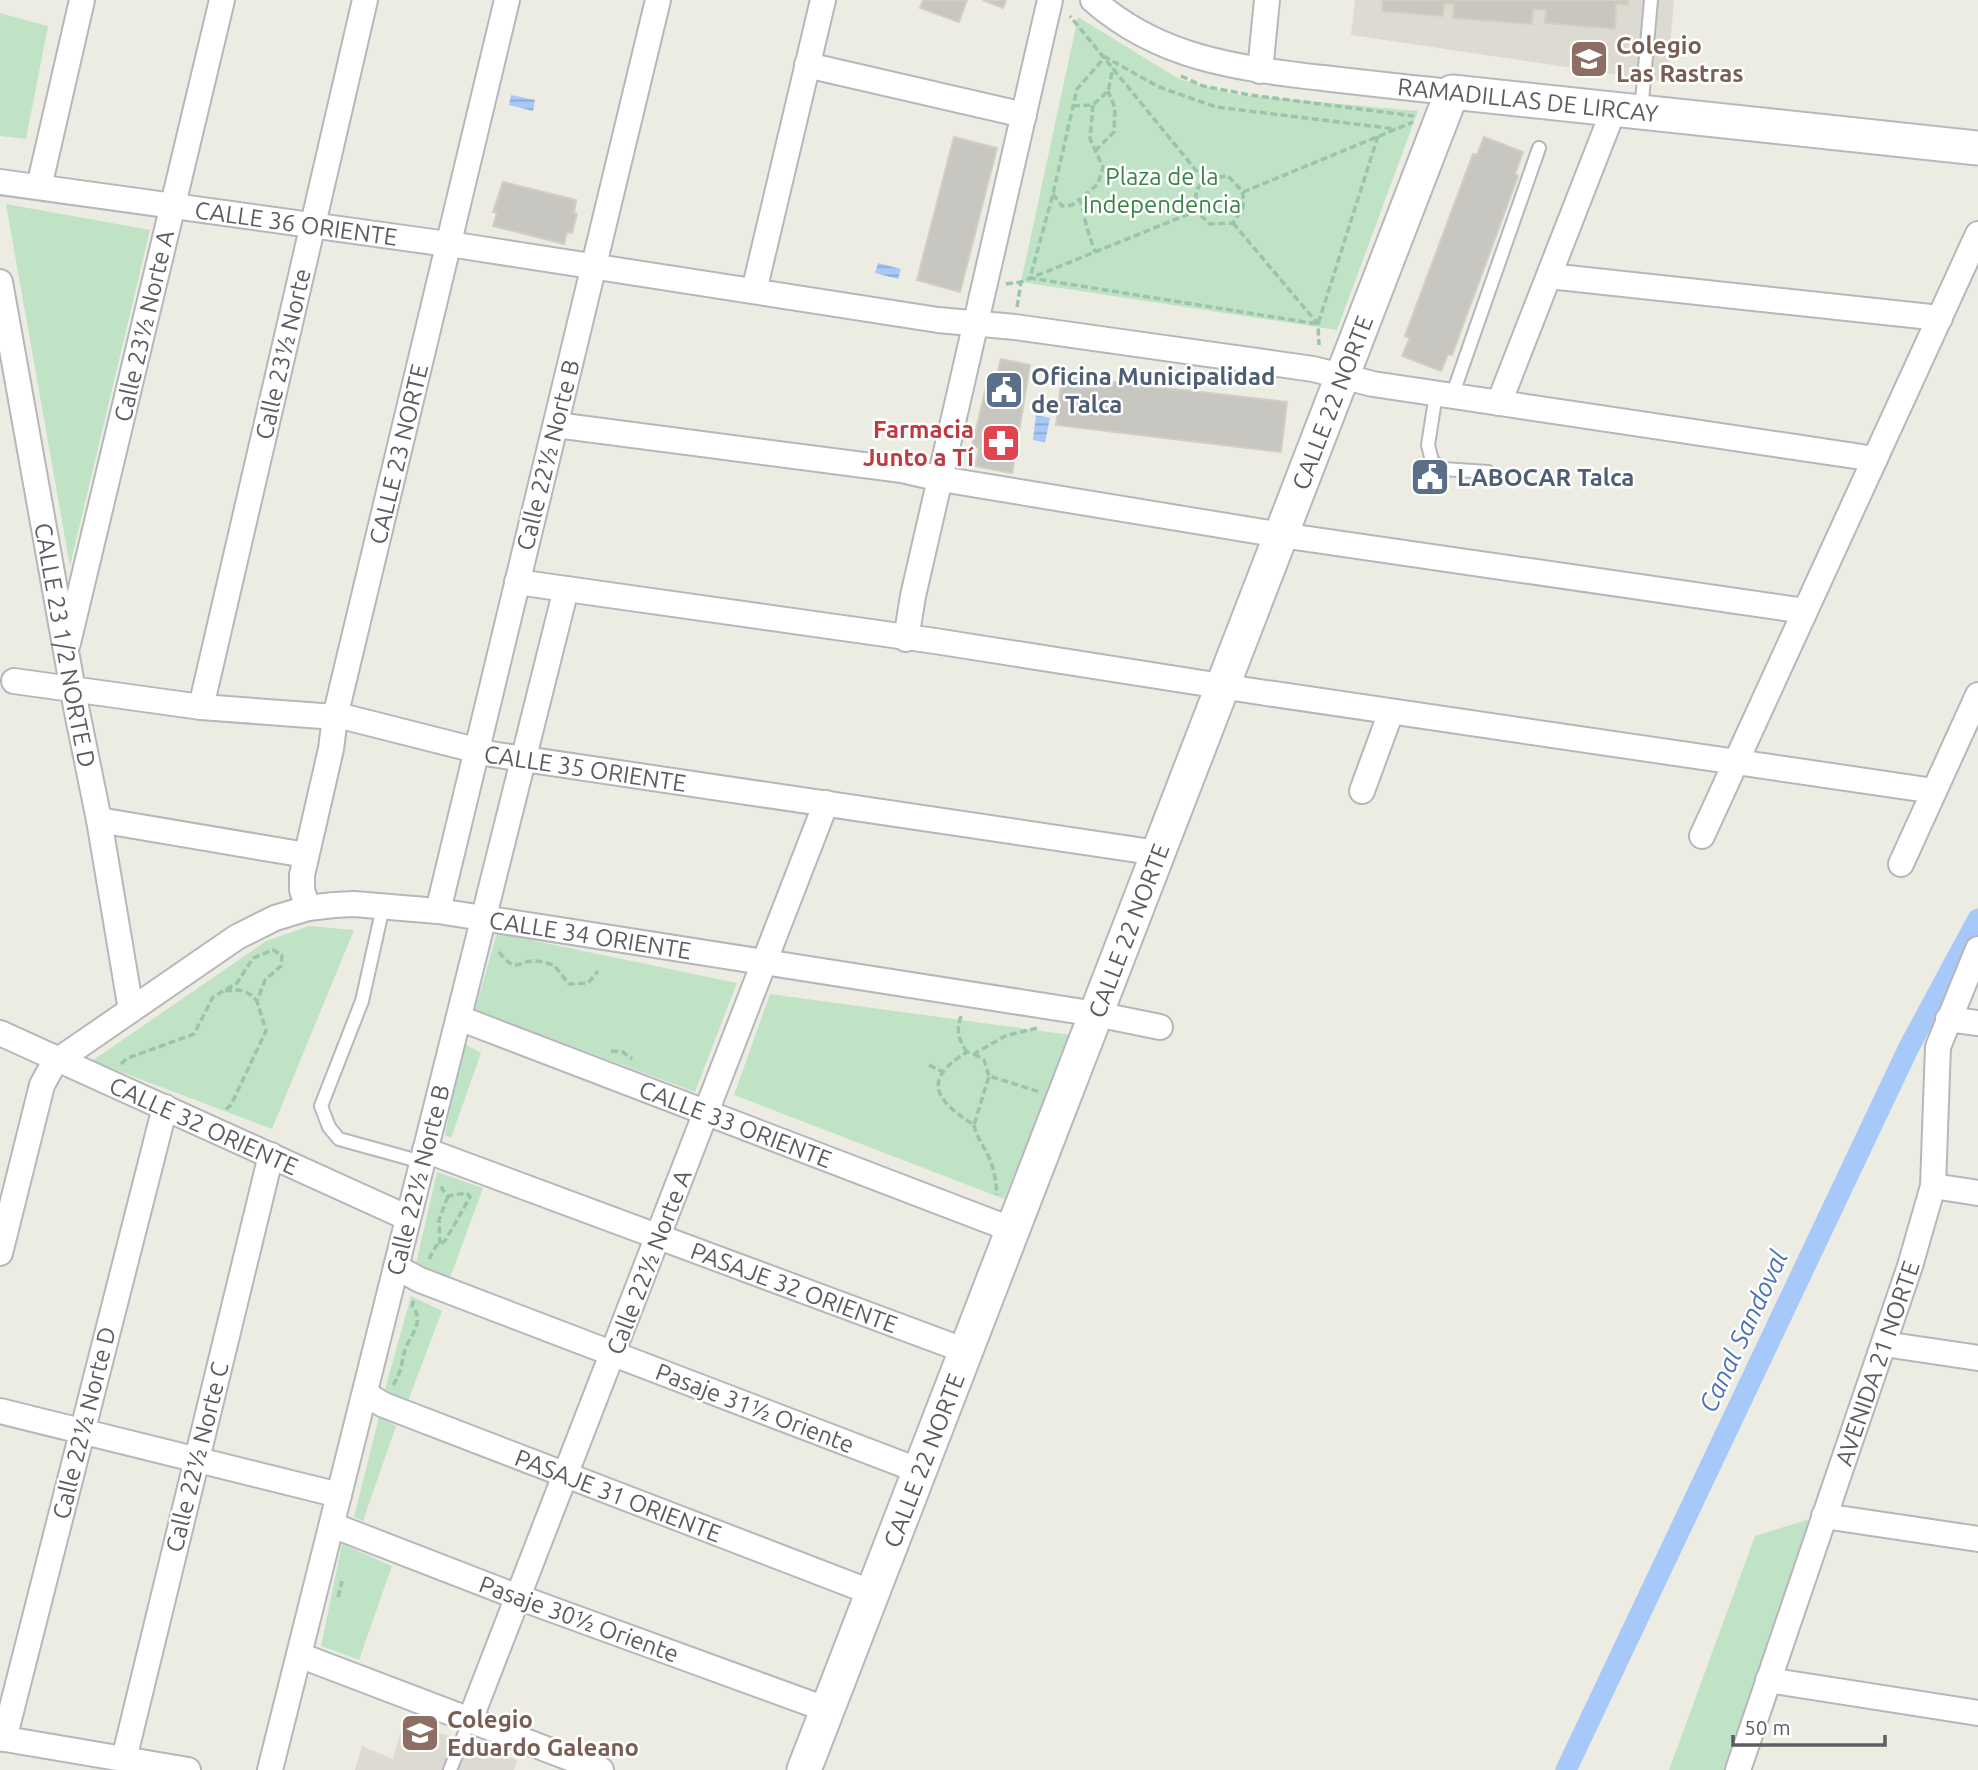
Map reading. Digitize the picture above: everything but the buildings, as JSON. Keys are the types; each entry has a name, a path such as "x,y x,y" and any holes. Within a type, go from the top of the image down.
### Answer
{"street":[{"path":"39,187 82,0"},
{"name":"Calle 23½ Norte A","path":"66,652 222,0"},
{"name":"Calle 23½ Norte","path":"201,707 365,0"},
{"name":"CALLE 23 NORTE","path":"308,908 301,883 331,749 335,717 507,0"},
{"name":"Calle 22½ Norte B","path":"438,911 658,0"},
{"path":"754,291 823,0"},
{"path":"1260,71 1267,0"},
{"name":"RAMADILLAS DE LIRCAY","path":"1100,3 1141,33 1185,54 1260,71 1978,148"},
{"path":"906,639 913,596 1049,5"},
{"path":"807,65 1024,115"},
{"name":"CALLE 22 NORTE","path":"804,1770 966,1351 1002,1226 1061,1104 1452,92"},
{"path":"1499,403 1549,276 1628,111"},
{"name":"CALLE 36 ORIENTE","path":"0,182 594,265 938,320 1014,327 1313,369 1373,384 1875,459"},
{"path":"1702,836 1978,234"},
{"path":"1549,276 1940,318"},
{"name":"CALLE 23 1/2 NORTE D","path":"0,282 99,820 131,1010"},
{"path":"555,425 902,470 941,479 1281,535 1805,611"},
{"path":"517,582 935,641 1735,764 1934,791"},
{"name":"Calle 22½ Norte B","path":"270,1770 339,1495 374,1400 396,1266 408,1218 432,1157 459,1017 566,589"},
{"name":"CALLE 35 ORIENTE","path":"14,681 201,707 335,717 477,750 524,758 1158,853"},
{"path":"1901,864 1978,695"},
{"path":"1362,791 1391,712"},
{"name":"Calle 22½ Norte A","path":"470,1720 826,803"},
{"path":"99,820 306,855"},
{"name":"CALLE 34 ORIENTE","path":"59,1059 237,937 275,918 308,908 354,904 484,918 1096,1014 1160,1027"},
{"name":"AVENIDA 21 NORTE","path":"1738,1770 1910,1266 1933,1186 1938,1047 1978,949"},
{"name":"CALLE 33 ORIENTE","path":"459,1017 1002,1226"},
{"path":"1948,1019 1978,1023"},
{"name":"CALLE 32 ORIENTE","path":"0,1033 408,1218"},
{"path":"0,1253 8,1189 42,1085 49,1068 59,1059"},
{"name":"Calle 22½ Norte D","path":"2,1738 164,1107"},
{"name":"Calle 22½ Norte C","path":"124,1759 271,1155"},
{"name":"PASAJE 32 ORIENTE","path":"432,1157 659,1237 966,1351"},
{"path":"1933,1186 1978,1193"},
{"name":"Pasaje 31½ Oriente","path":"396,1266 420,1280 920,1471"},
{"path":"1884,1343 1978,1358"},
{"name":"PASAJE 31 ORIENTE","path":"374,1400 873,1593"},
{"path":"0,1411 339,1495"},
{"path":"1824,1516 1978,1539"},
{"name":"Pasaje 30½ Oriente","path":"332,1525 518,1598 828,1710"},
{"path":"299,1655 601,1770"},
{"path":"1769,1680 1978,1713"},
{"path":"2,1738 188,1770"}],"lane":[{"path":"1628,111 1651,0"},
{"path":"1489,472 1443,469 1432,461 1428,445 1444,395 1539,148"},
{"path":"383,906 362,1001 321,1106 329,1127 340,1139 432,1157"},
{"path":"450,1770 470,1720"}],"path":[{"path":"1049,5 1070,16 1203,179"},
{"path":"1030,278 1077,89 1105,57"},
{"path":"1105,57 1159,86 1216,107 1396,129"},
{"path":"1095,151 1114,132 1115,108 1108,91 1113,68"},
{"path":"1073,106 1093,105 1108,91"},
{"path":"1053,194 1062,206 1072,205 1098,184 1103,167 1090,139 1093,105"},
{"path":"1243,192 1415,121 1438,126"},
{"path":"1319,345 1318,324 1378,136"},
{"path":"1203,179 1228,176 1243,192 1243,208 1233,223"},
{"path":"1203,179 1196,192 1196,211 1210,224 1233,223"},
{"path":"1080,199 1095,252"},
{"path":"1014,327 1021,282 1196,211"},
{"path":"1233,223 1318,324"},
{"path":"1030,278 1318,324"},
{"path":"495,947 507,962 521,966 533,960 554,965 569,984 588,983 598,971"},
{"path":"105,1080 128,1058 194,1034 213,997 237,983 253,958 272,950 282,955 281,966 265,981 257,1001"},
{"path":"207,1126 231,1105 266,1031 257,1001 250,992 239,989 221,992"},
{"path":"968,994 957,1026 959,1040 967,1052 984,1060 989,1076 974,1125 995,1175 1002,1226"},
{"path":"974,1054 1005,1036 1040,1027 1060,1009"},
{"path":"967,1052 949,1063 938,1084 940,1096 956,1114 974,1125"},
{"path":"929,1065 943,1072"},
{"path":"989,1076 1026,1086 1061,1104"},
{"path":"432,1157 442,1174 442,1189 448,1196"},
{"path":"374,1400 400,1376 407,1346 418,1325 417,1313 412,1306 420,1280 436,1246 445,1241 470,1197 467,1193 448,1196"},
{"path":"440,1244 439,1220 448,1196"}],"shaded area":[{"name":"Colegio Las Rastras","path":"1355,0 1674,0 1667,82 1351,35"},
{"name":"Colegio Eduardo Galeano","path":"404,1720 517,1760 514,1770 355,1770 362,1746 393,1759"}],"green space":[{"path":"0,13 48,26 26,139 0,136"},
{"name":"Plaza de la Independencia","path":"1078,17 1179,79 1233,94 1418,111 1337,330 1021,282"},
{"path":"6,204 150,230 70,566"},
{"path":"309,926 354,930 272,1129 92,1061 266,941"},
{"path":"497,933 737,983 695,1092 475,1010"},
{"path":"770,994 1071,1035 1004,1199 734,1095"},
{"path":"463,1043 481,1053 451,1138 445,1135"},
{"path":"437,1172 483,1188 450,1278 415,1268"},
{"path":"411,1296 442,1311 408,1401 384,1393"},
{"path":"379,1417 396,1426 363,1521 354,1517"},
{"path":"1813,1518 1727,1770 1669,1770 1755,1536"},
{"path":"342,1544 392,1566 359,1660 321,1646"}],"water":[{"path":"511,95 535,100 533,111 509,105"},
{"path":"878,263 901,269 898,279 875,273"},
{"path":"1036,415 1050,418 1045,442 1033,440"}],"waterway":[{"name":"Canal Sandoval","path":"1566,1770 1909,1047 1978,919"}],"place":[{"name":"Colegio Las Rastras","path":"1589,59"},
{"name":"Oficina Municipalidad de Talca","path":"1004,390"},
{"name":"Farmacia Junto a Tí","path":"1001,443"},
{"name":"LABOCAR Talca","path":"1430,477"},
{"name":"Colegio Eduardo Galeano","path":"420,1733"}]}
